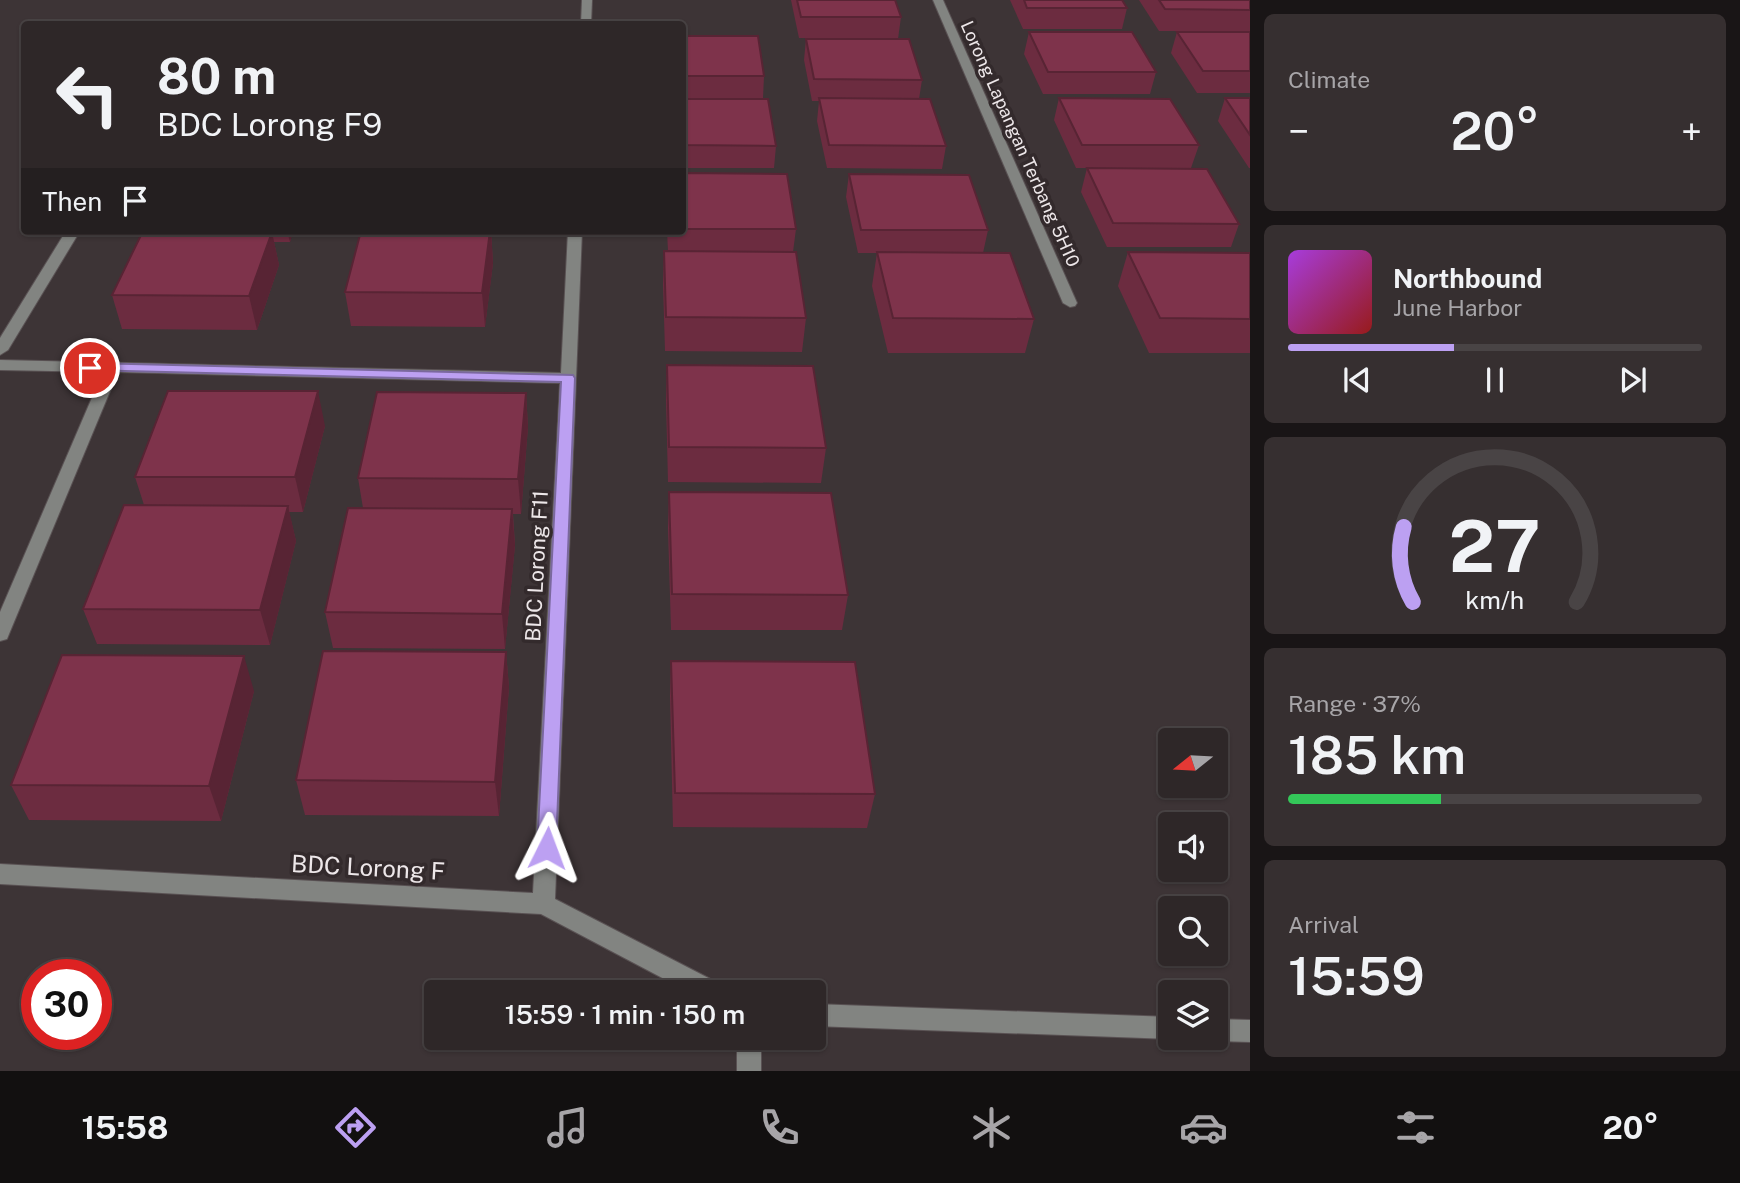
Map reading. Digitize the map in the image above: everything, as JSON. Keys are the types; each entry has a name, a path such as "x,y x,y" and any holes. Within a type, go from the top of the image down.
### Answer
{"street":[{"path":"586,21 587,0"},
{"name":"Lorong Lapangan Terbang 5H10","path":"938,0 1070,303"},
{"path":"0,350 71,235"},
{"name":"BDC Lorong F11","path":"544,904 575,235"},
{"path":"0,365 568,378"},
{"path":"0,634 112,368"},
{"name":"BDC Lorong F","path":"0,874 544,904 689,980"},
{"path":"826,1015 1158,1028"},
{"path":"1228,1030 1250,1031"},
{"path":"749,1071 750,1050"}],"building":[{"path":"797,0 895,0 901,17 801,17"},
{"path":"1024,0 1122,0 1127,8 1027,8"},
{"path":"1159,0 1250,0 1250,10 1165,9"},
{"path":"1029,32 1132,32 1156,72 1048,72"},
{"path":"1177,32 1250,32 1250,71 1203,71"},
{"path":"686,36 758,36 764,76 686,76"},
{"path":"806,39 909,39 922,80 814,79"},
{"path":"819,98 930,99 946,146 829,145"},
{"path":"1059,98 1170,99 1199,145 1082,145"},
{"path":"1225,98 1250,98 1250,135"},
{"path":"686,99 768,99 776,146 686,145"},
{"path":"1087,168 1207,169 1239,224 1113,223"},
{"path":"686,173 787,174 796,229 686,229"},
{"path":"849,174 969,175 988,230 861,230"},
{"path":"141,235 271,235 249,296 112,295"},
{"path":"360,235 489,235 482,293 345,292"},
{"path":"664,251 796,252 806,318 666,317"},
{"path":"877,252 1010,253 1034,319 893,318"},
{"path":"1128,252 1250,253 1250,319 1160,318"},
{"path":"667,365 813,366 826,448 669,447"},
{"path":"168,391 318,391 295,477 135,477"},
{"path":"377,392 526,393 518,479 358,478"},
{"path":"669,492 831,493 848,595 672,594"},
{"path":"124,505 288,506 260,610 83,609"},
{"path":"348,508 512,509 502,614 325,612"},
{"path":"323,651 506,652 495,782 296,780"},
{"path":"62,655 244,656 209,786 11,785"},
{"path":"671,661 855,662 875,794 675,793"}],"route":[{"path":"90,368 568,378 547,848"}]}
